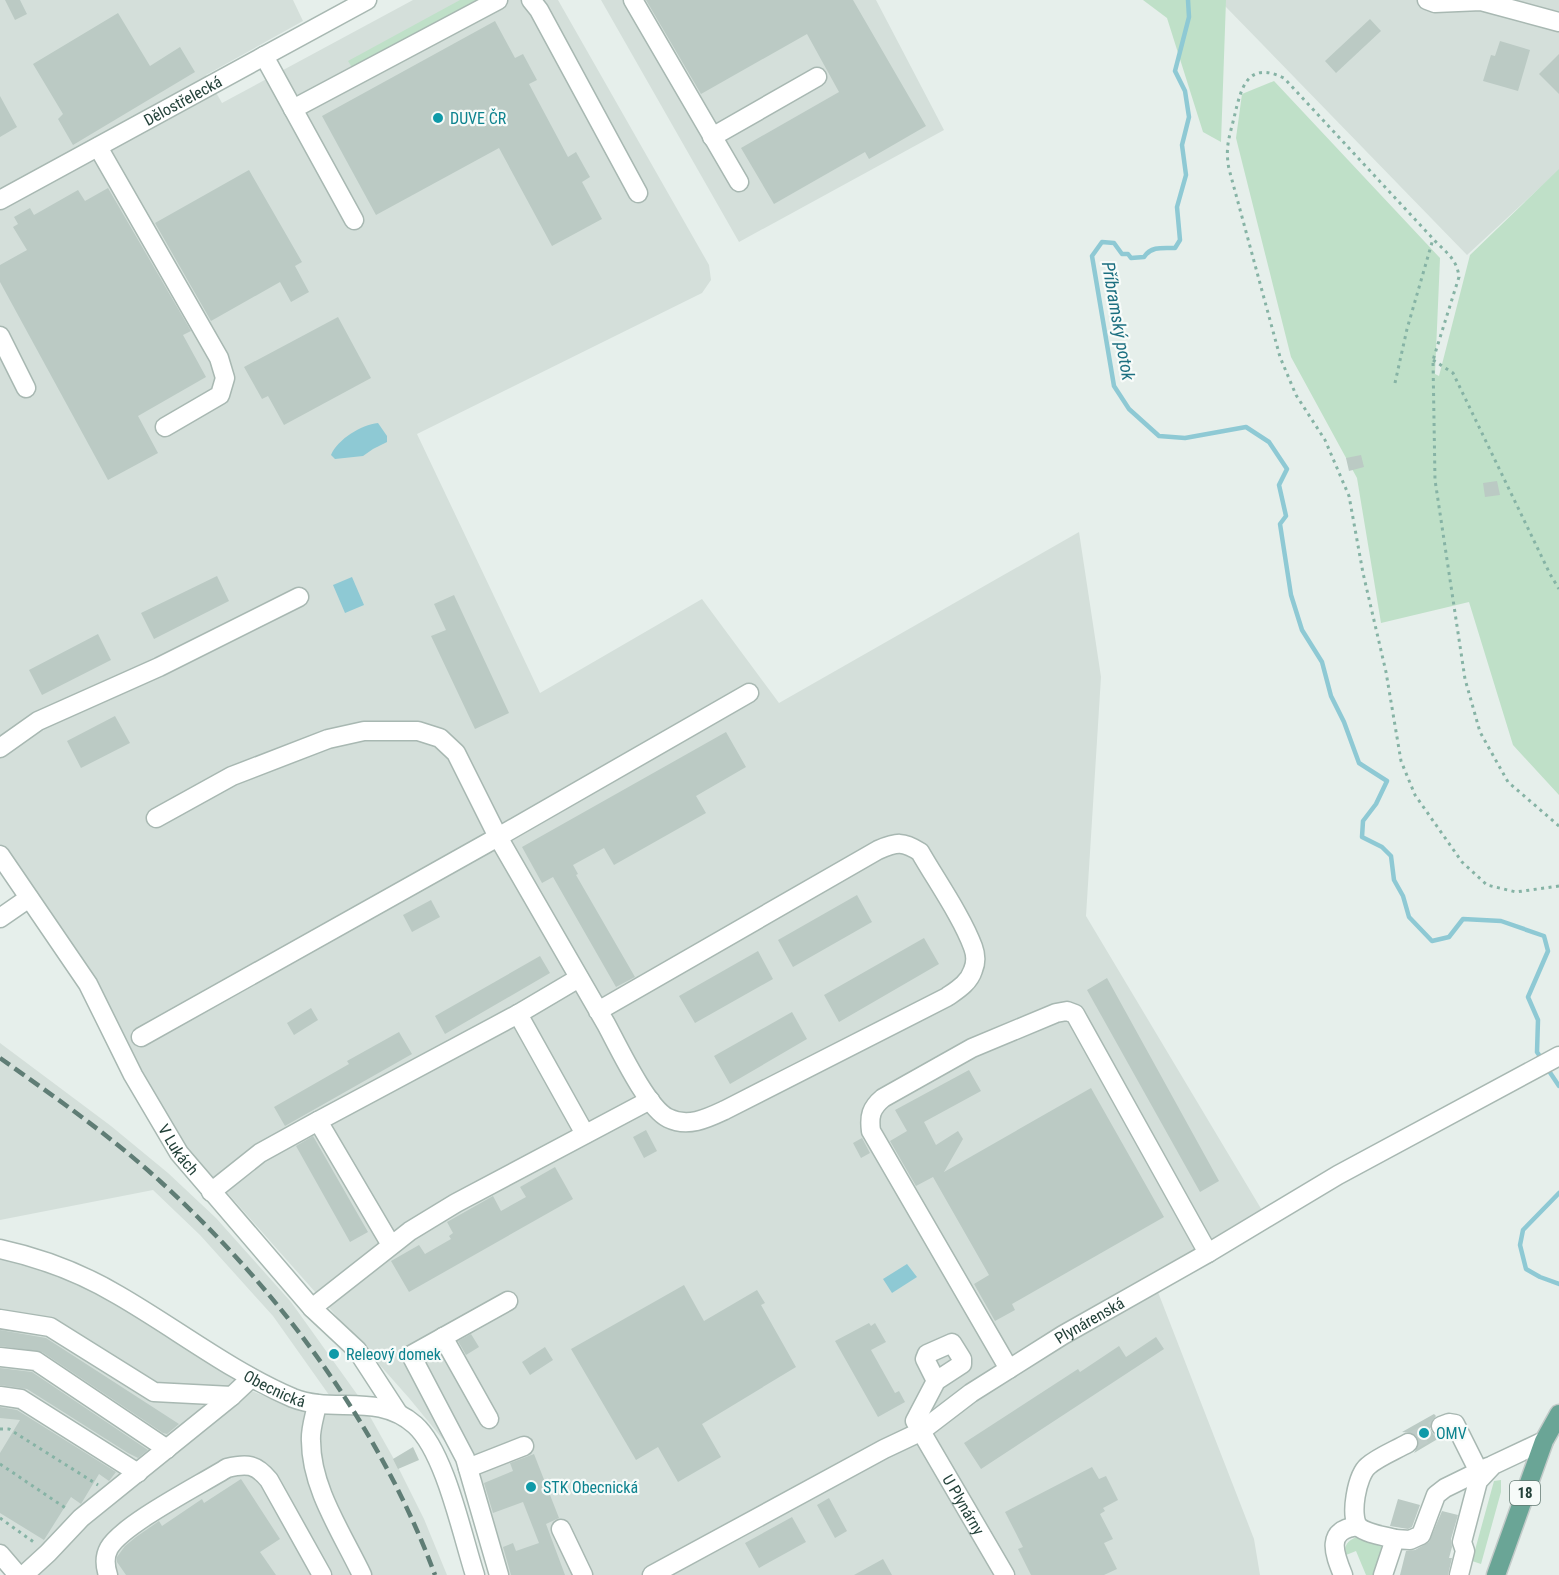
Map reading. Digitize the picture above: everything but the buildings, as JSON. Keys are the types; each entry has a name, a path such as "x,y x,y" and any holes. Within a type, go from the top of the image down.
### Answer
{"main road":[{"name":"18","path":"1496,1575 1544,1441 1559,1414"}],"street":[{"name":"Dělostřelecká","path":"0,200 367,0"},
{"path":"293,109 498,0"},
{"path":"531,0 539,10 638,193"},
{"path":"633,0 739,183"},
{"path":"1427,0 1435,3 1481,1 1559,22"},
{"path":"264,56 354,220"},
{"path":"712,137 817,77"},
{"path":"98,147 219,358 225,378 219,395 165,427"},
{"path":"0,336 26,388"},
{"path":"0,748 39,721 159,667 299,597"},
{"path":"141,1036 498,837 749,693"},
{"path":"156,819 232,776 328,739 364,731 418,731 440,738 456,753 498,837 598,1011 650,1100 661,1114 670,1119 692,1122 704,1119 937,1002 963,985 973,972 975,959 973,948 920,852 901,843 878,850 598,1011"},
{"name":"V Lukách","path":"0,855 88,984 133,1075 179,1153 312,1308 357,1350 398,1413"},
{"path":"0,918 29,898"},
{"path":"211,1192 260,1153 518,1014 579,978"},
{"path":"1009,1369 871,1131 869,1117 874,1106 883,1098 972,1048 1056,1013 1067,1011 1075,1014 1208,1253"},
{"path":"518,1014 585,1134"},
{"name":"Plynárenská","path":"652,1575 884,1449 920,1432 971,1393 1063,1335 1208,1253 1338,1175 1559,1056"},
{"path":"312,1308 410,1231 456,1203 650,1100"},
{"path":"318,1121 392,1245"},
{"name":"Obecnická","path":"0,1249 29,1255 66,1269 117,1294 217,1360 298,1400 317,1404 377,1407 398,1413 415,1425 429,1442 442,1469 475,1575"},
{"path":"499,1575 465,1458 411,1355 508,1301"},
{"path":"0,1319 50,1328 154,1392 232,1396"},
{"path":"443,1337 489,1419"},
{"path":"0,1357 36,1361 167,1449"},
{"path":"24,1575 81,1518 232,1396 251,1378"},
{"path":"920,1432 915,1421 936,1381"},
{"path":"0,1396 21,1399 138,1473"},
{"path":"317,1404 310,1439 314,1468 323,1496 362,1575"},
{"path":"1441,1425 1455,1424 1486,1468"},
{"name":"U Plynárny","path":"920,1432 1005,1575"},
{"path":"1408,1443 1368,1466 1363,1472 1353,1512 1358,1526 1362,1529 1395,1539 1410,1540 1420,1535 1436,1495 1445,1488 1544,1441"},
{"path":"468,1468 524,1446"},
{"path":"108,1575 105,1560 107,1551 115,1540 130,1527 227,1468 239,1465 260,1469 269,1480 322,1575"},
{"path":"1459,1575 1465,1551 1462,1542 1478,1481 1486,1468"},
{"path":"1343,1575 1334,1544 1339,1533 1344,1529 1358,1526"},
{"path":"561,1529 583,1575"},
{"path":"1383,1575 1395,1539"},
{"path":"0,1554 18,1575"}],"path":[{"path":"1559,826 1508,782 1480,732 1465,679 1435,480 1433,360 1459,277 1458,268 1454,259 1284,78 1269,71 1258,73 1249,79 1239,94 1226,151 1229,169 1280,357 1296,395 1325,440 1349,496 1363,573 1386,672 1401,761 1415,795 1462,862 1487,885 1516,892 1559,886"},
{"path":"1395,383 1407,329 1433,239"},
{"path":"1433,360 1453,373 1559,589"},
{"path":"0,1428 9,1429 112,1493"},
{"path":"0,1464 81,1518"},
{"path":"0,1518 48,1553"}],"shaded area":[{"path":"0,0 293,0 303,21 206,75 222,103 413,0 558,0 709,265 711,280 702,293 417,434 540,693 702,599 779,703 1079,532 1101,677 1086,916 1263,1212 1156,1287 1254,1539 1260,1575 492,1575 464,1465 409,1398 161,1118 82,964 0,844"},
{"path":"601,0 876,0 944,130 739,242"},
{"path":"1226,0 1559,0 1559,170 1467,255 1225,6"},
{"path":"0,1043 111,1126 168,1173 216,1218 291,1302 359,1397 424,1519 447,1575 24,1575 26,1573 0,1543 0,1249 29,1256 217,1360 249,1390 306,1412 339,1409 273,1316 200,1235 153,1190 0,1220"}],"green space":[{"path":"460,0 478,0 353,69 348,61"},
{"path":"1143,0 1226,0 1221,142 1203,132 1167,18"},
{"path":"1274,81 1440,258 1435,374 1439,376 1470,255 1559,169 1559,795 1513,745 1469,602 1381,623 1357,478 1291,357 1236,138 1242,94"},
{"path":"1501,1480 1501,1492 1481,1564 1472,1561 1494,1481"},
{"path":"1357,1537 1382,1545 1374,1575 1366,1575 1356,1551 1346,1555 1347,1544"}],"water":[{"path":"378,423 387,436 387,442 363,456 335,459 331,455 334,449 351,434"},
{"path":"352,577 364,605 345,613 333,585"},
{"path":"907,1264 917,1277 892,1293 883,1279"}],"waterway":[{"name":"Příbramský potok","path":"1188,0 1189,17 1175,71 1185,91 1189,117 1182,145 1186,175 1177,207 1180,240 1175,248 1158,248 1150,251 1144,257 1131,258 1128,254 1122,254 1114,243 1102,242 1092,256 1114,386 1129,409 1159,436 1185,438 1246,427 1269,442 1287,469 1279,485 1286,516 1280,524 1291,595 1302,630 1322,662 1331,696 1344,722 1359,763 1387,781 1376,804 1363,821 1362,837 1382,847 1391,856 1394,880 1403,896 1409,917 1432,941 1449,937 1463,919 1501,921 1544,936 1548,951 1528,997 1538,1020 1537,1052 1543,1061"},
{"name":"Příbramský potok","path":"1547,1068 1559,1086"},
{"name":"Příbramský potok","path":"1559,1193 1523,1230 1520,1245 1526,1269 1559,1284"}],"tunnel":[{"path":"1408,1443 1441,1426"}],"railway":[{"path":"0,1058 103,1134 162,1183 205,1224 285,1314 355,1413 412,1520 435,1575"}],"place":[{"name":"DUVE ČR","path":"438,118"},
{"name":"Releový domek","path":"334,1354"},
{"name":"OMV","path":"1424,1433"},
{"name":"STK Obecnická","path":"531,1487"}]}
